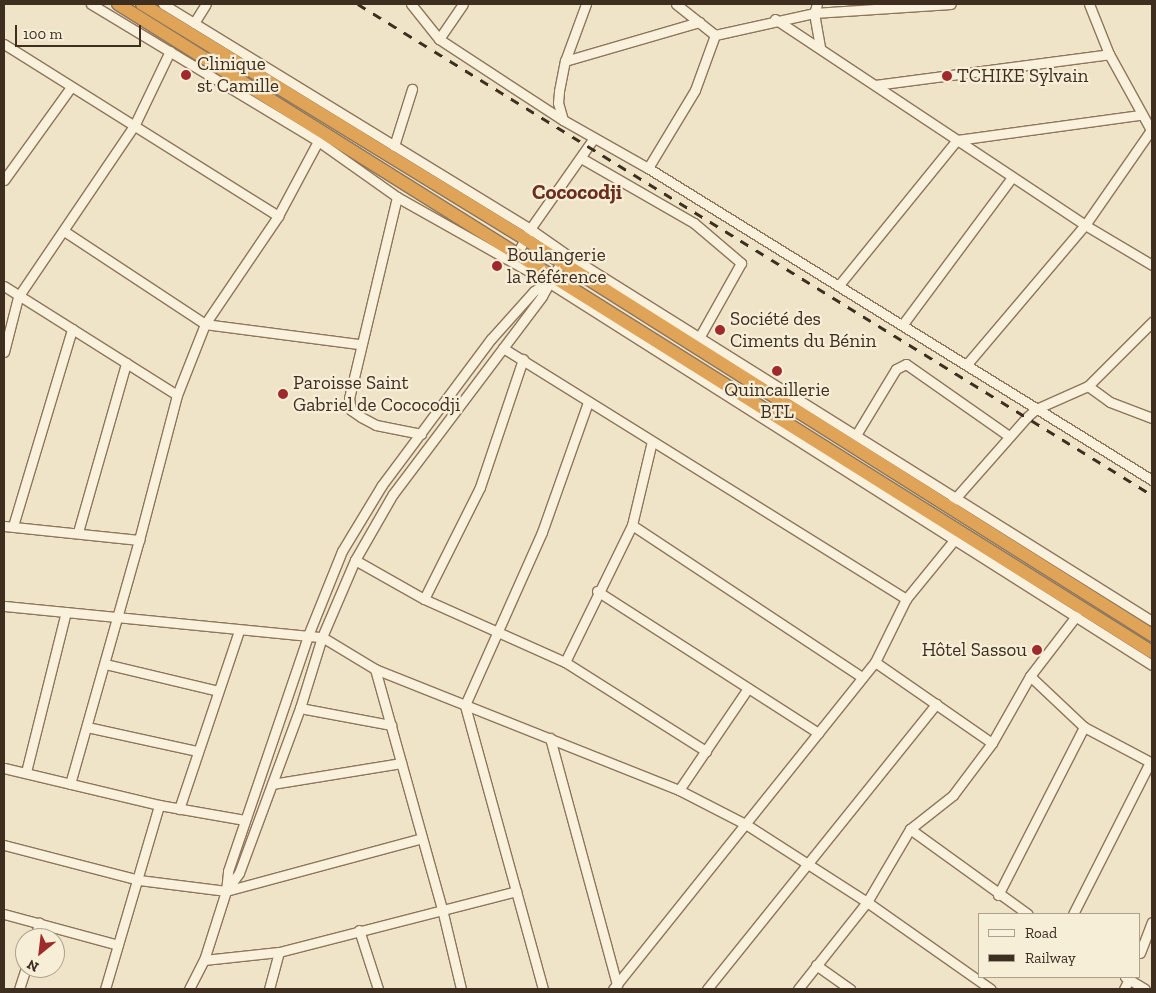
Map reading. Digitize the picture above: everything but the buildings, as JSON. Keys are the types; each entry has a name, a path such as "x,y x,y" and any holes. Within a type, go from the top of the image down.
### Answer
{"highway":[{"path":"118,4 518,252 551,279 1152,652"},
{"path":"142,4 528,234 563,258 952,502 1152,635"}],"street":[{"path":"91,4 318,141 397,197 551,279 1152,665"},
{"path":"163,4 394,146 528,234"},
{"path":"194,23 206,4"},
{"path":"411,4 439,39 563,120 648,168 903,324 1152,480"},
{"path":"439,39 463,4"},
{"path":"563,120 558,103 565,61 586,4"},
{"path":"676,4 715,35"},
{"path":"715,35 815,8 951,4"},
{"path":"967,364 1084,225 1152,131 1140,115 1088,4"},
{"path":"815,8 820,48"},
{"path":"775,19 1084,225 1152,265"},
{"path":"565,61 699,22"},
{"path":"648,168 695,90 715,35"},
{"path":"4,46 135,124 278,216"},
{"path":"4,352 18,297 135,124 170,51"},
{"path":"875,85 1110,54"},
{"path":"4,180 71,87"},
{"path":"394,146 412,89"},
{"path":"839,285 957,140 1140,115"},
{"path":"518,252 528,234 594,138"},
{"path":"70,784 119,617 177,395 204,324 278,216 318,141"},
{"path":"581,158 694,223 741,264 700,336"},
{"path":"903,324 1012,177"},
{"path":"397,197 360,344 349,398 351,410 376,425 421,434"},
{"path":"64,231 204,324 360,344"},
{"path":"226,891 239,873 300,708 322,637 355,560 393,494 542,296 563,258 700,336 856,435 952,502 1152,620"},
{"path":"189,989 204,960 226,891 228,871 245,820 310,633 342,551 382,485 492,339 534,291 551,279"},
{"path":"4,286 18,297 177,395"},
{"path":"952,502 1009,436 1036,409 1088,386 1152,322"},
{"path":"72,329 8,526 139,540"},
{"path":"503,348 906,600"},
{"path":"424,599 480,487 523,359"},
{"path":"78,532 126,363"},
{"path":"856,435 896,369 906,364 1009,436"},
{"path":"1088,386 1110,402 1152,418"},
{"path":"543,989 465,705 542,532 588,402"},
{"path":"565,662 597,591 632,525 652,441"},
{"path":"632,525 862,677"},
{"path":"615,987 747,825 875,662 906,600 955,539"},
{"path":"355,560 424,599 565,662 706,751"},
{"path":"597,591 818,733"},
{"path":"4,606 239,630 310,633 322,637 375,669 680,790 747,825 867,902 991,989"},
{"path":"26,772 66,612"},
{"path":"798,989 867,902 910,829 953,795 992,743 1030,676 1076,616"},
{"path":"179,809 197,750 239,630"},
{"path":"875,662 992,743"},
{"path":"105,664 218,691"},
{"path":"375,669 442,909 461,989"},
{"path":"1030,676 1084,727 1151,762 1074,913"},
{"path":"680,790 748,688"},
{"path":"707,989 936,704"},
{"path":"300,708 391,725"},
{"path":"87,727 197,750"},
{"path":"998,895 1084,727"},
{"path":"550,738 615,987"},
{"path":"272,784 401,763"},
{"path":"4,768 159,805 245,820"},
{"path":"105,989 139,880 159,805"},
{"path":"910,829 998,895 1026,913"},
{"path":"4,845 139,880 226,891 422,838"},
{"path":"204,960 279,952 516,891"},
{"path":"4,914 118,945"},
{"path":"1141,950 1152,922"},
{"path":"38,928 39,923"},
{"path":"360,930 378,989"},
{"path":"269,989 279,952"},
{"path":"816,965 850,989"},
{"path":"1124,989 1128,978 1145,989"}],"railway":[{"path":"358,4 1152,495"}],"place":[{"name":"Clinique st Camille","path":"186,75"},
{"name":"TCHIKE Sylvain","path":"947,76"},
{"name":"Boulangerie la Référence","path":"497,266"},
{"name":"Société des Ciments du Bénin","path":"720,330"},
{"name":"Quincaillerie BTL","path":"777,371"},
{"name":"Paroisse Saint Gabriel de Cococodji","path":"283,394"},
{"name":"Hôtel Sassou","path":"1037,650"}],"district":[{"name":"Cococodji","path":"577,192"}]}
